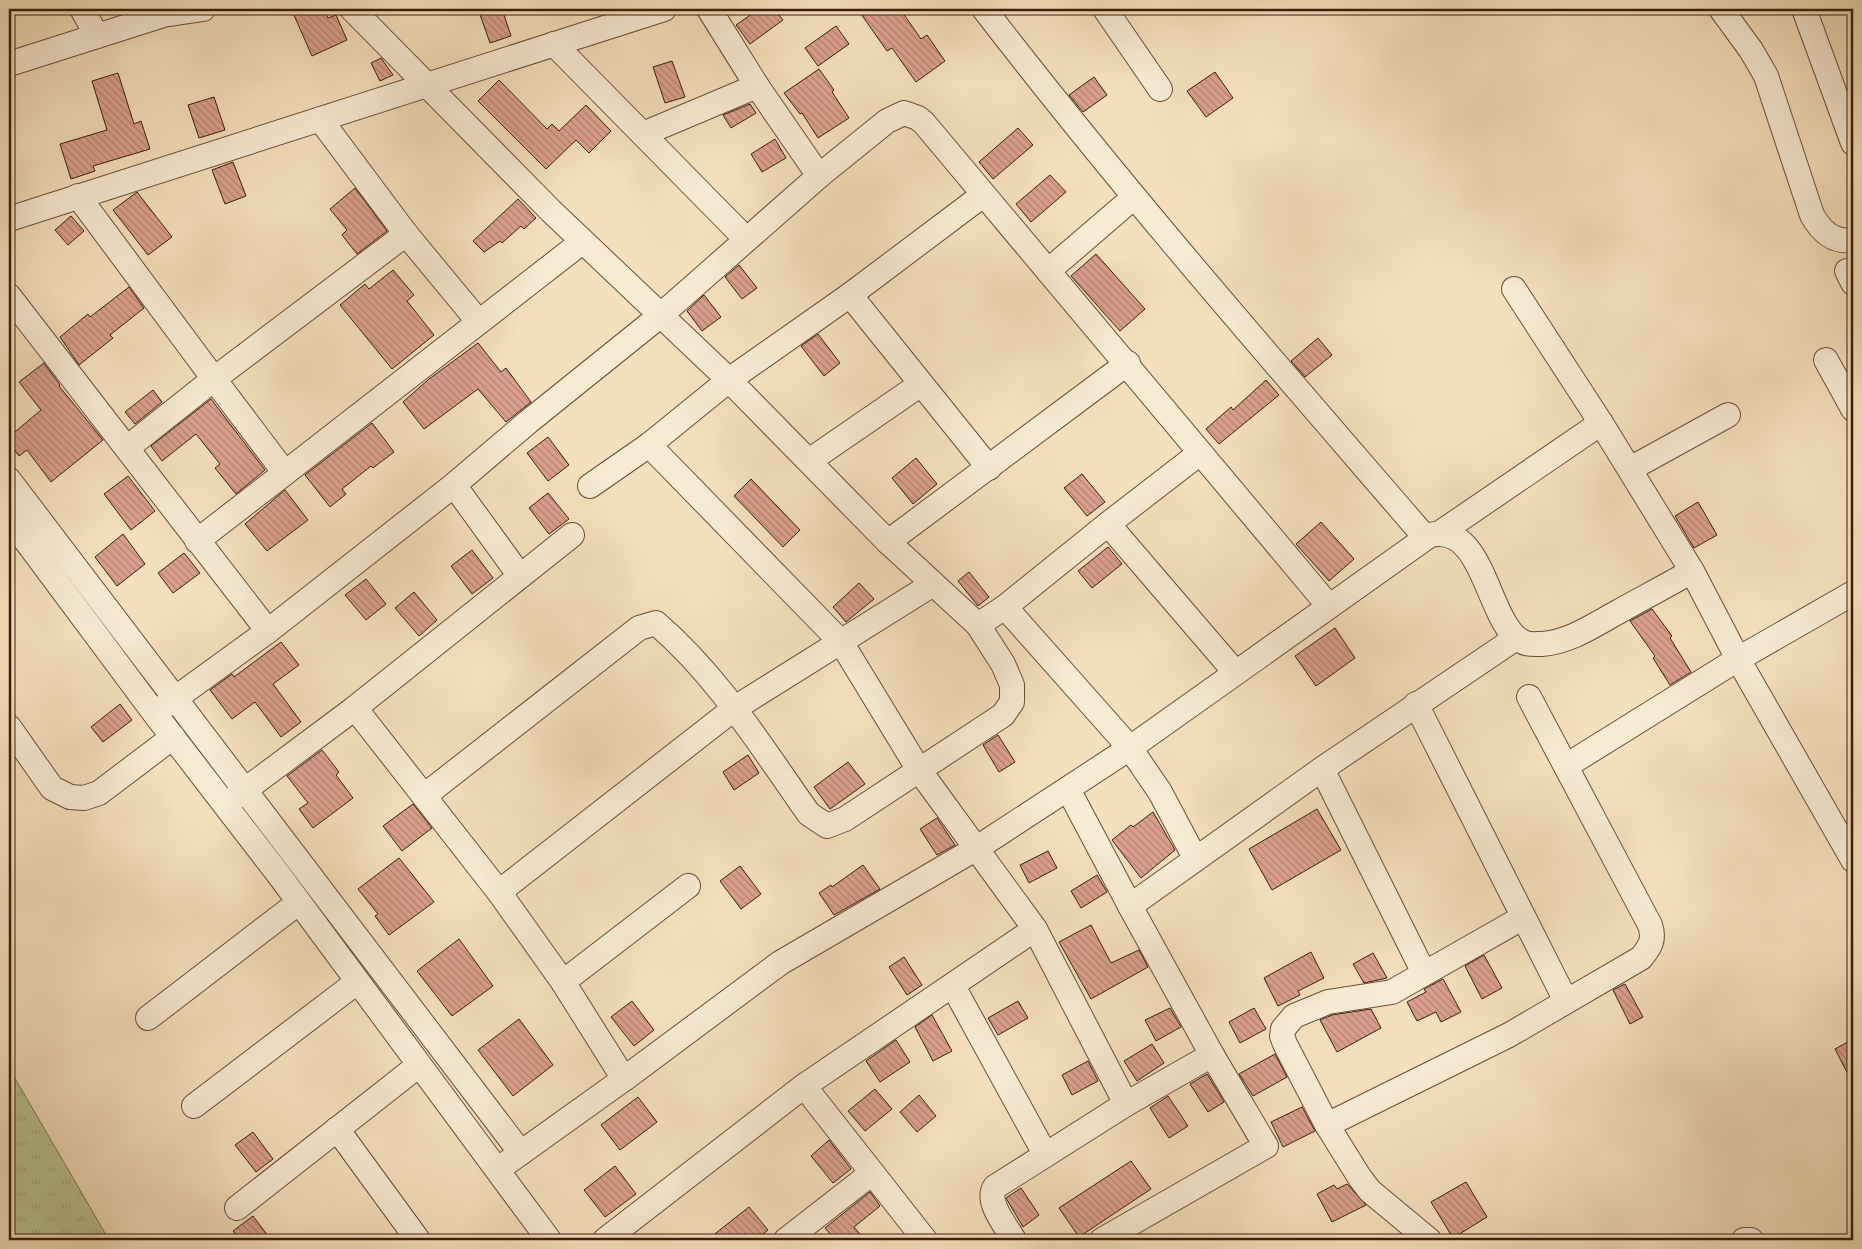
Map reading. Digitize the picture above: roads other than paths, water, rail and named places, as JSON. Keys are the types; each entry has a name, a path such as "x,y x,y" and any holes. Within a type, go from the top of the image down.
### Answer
{"street":[{"path":"82,9 97,36"},
{"path":"9,64 97,36 161,12 203,9"},
{"path":"352,9 582,242 729,380 888,542 978,624 1008,673 1012,685 1012,702 1003,715 845,819 833,825 821,824 809,814 735,708 706,672 656,623 639,628 424,796"},
{"path":"9,219 664,9"},
{"path":"709,9 757,86 819,176"},
{"path":"984,9 1064,113 1133,198 1432,535 1454,537 1470,553 1503,618 1516,638 1524,643 1532,644 1558,642 1572,637 1692,571"},
{"path":"1105,9 1160,89"},
{"path":"1722,9 1752,50 1766,76 1794,165 1814,220 1831,237 1841,240 1853,240"},
{"path":"1804,9 1853,143"},
{"path":"554,44 618,112 643,134 746,239"},
{"path":"643,134 757,86"},
{"path":"155,714 268,631 454,485 528,422 661,315 819,176 887,121 904,113 918,118 924,123 1128,363 1200,454 1328,605"},
{"path":"320,119 406,234 478,321"},
{"path":"590,486 649,445 729,380 850,295 984,195"},
{"path":"78,196 285,472"},
{"path":"1048,271 1133,198"},
{"path":"127,448 214,379 406,234"},
{"path":"197,541 582,242"},
{"path":"1514,289 1601,422 1692,571 1738,659 1853,860"},
{"path":"850,295 989,468"},
{"path":"9,296 268,631"},
{"path":"1826,360 1853,409"},
{"path":"888,542 1128,363"},
{"path":"809,461 921,384"},
{"path":"1630,469 1728,415"},
{"path":"497,1170 786,959 977,848 1068,789 1130,748 1328,605 1601,422"},
{"path":"649,445 841,642 919,770 1034,929 1126,1104"},
{"path":"978,624 1005,607 1108,524 1200,454"},
{"path":"9,480 174,700 245,790 521,1153"},
{"path":"454,485 520,576"},
{"path":"9,518 155,714 226,805 549,1240"},
{"path":"1108,524 1236,672"},
{"path":"226,805 355,708 572,535"},
{"path":"499,892 735,708 933,584"},
{"path":"1566,766 1738,659 1853,593"},
{"path":"1005,607 1130,748 1160,792 1194,858"},
{"path":"1130,906 1194,858 1322,769 1516,638"},
{"path":"1327,1125 1501,1039 1641,958 1649,948 1653,934 1529,697"},
{"path":"1416,704 1522,918 1566,1001"},
{"path":"355,708 499,892 563,982 624,1078"},
{"path":"9,727 52,788 70,797 84,798 98,793 173,737"},
{"path":"1322,769 1424,973"},
{"path":"1068,789 1212,1055 1266,1146 1102,1240"},
{"path":"563,982 688,886"},
{"path":"148,1018 298,903"},
{"path":"1429,1240 1370,1191 1346,1158 1282,1036 1286,1023 1294,1016 1328,1002 1392,992 1522,918"},
{"path":"605,1240 804,1086 1034,929"},
{"path":"194,1106 357,982"},
{"path":"953,986 1045,1154"},
{"path":"1014,1240 993,1203 992,1191 998,1184 1126,1104 1212,1055"},
{"path":"237,1208 420,1065"},
{"path":"436,1088 458,1071"},
{"path":"804,1086 924,1240"},
{"path":"337,1129 418,1240"},
{"path":"786,1240 872,1173"},
{"path":"1744,1240 1751,1240"}]}
